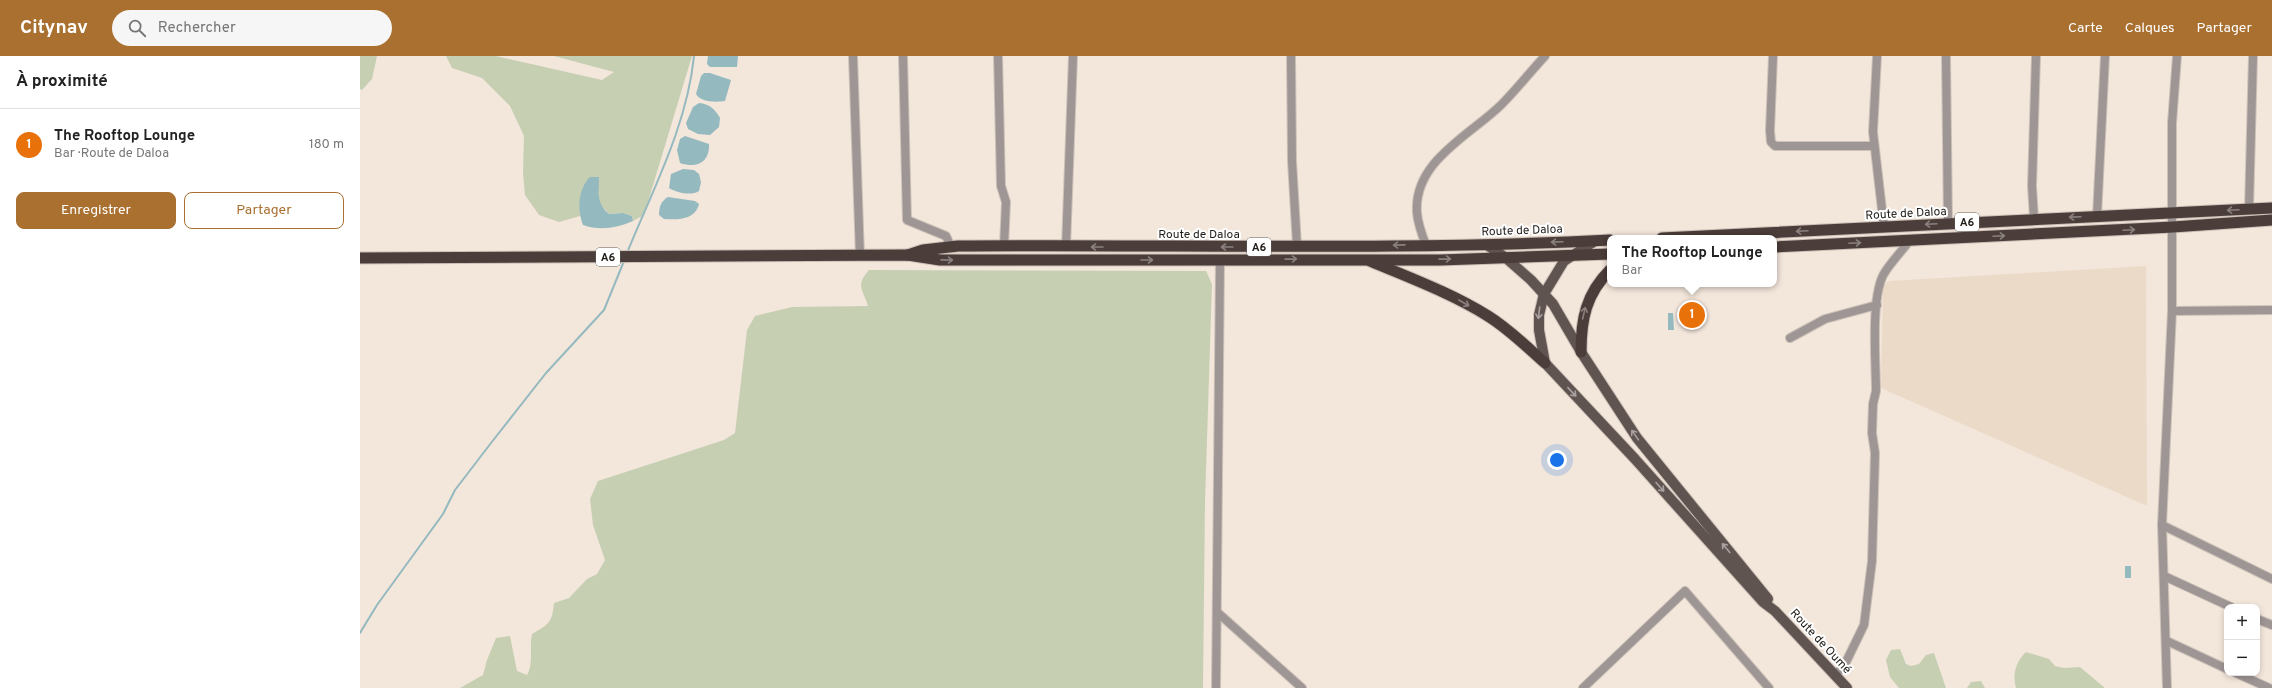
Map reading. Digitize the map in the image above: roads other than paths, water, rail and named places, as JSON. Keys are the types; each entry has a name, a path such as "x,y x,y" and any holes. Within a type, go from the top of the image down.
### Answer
{"highway":[{"name":"Route de Daloa","path":"1723,235 1948,224 2034,218 2272,208"},
{"name":"A6","path":"1777,247 2173,227 2272,220"},
{"name":"Route de Daloa","path":"908,255 923,250 951,247 1487,245 1607,240"},
{"name":"A6","path":"360,258 908,255 940,260 1220,260 1506,258 1607,254"},
{"path":"1364,258 1428,285 1488,317 1512,334 1545,363"},
{"path":"1581,352 1581,331 1587,302 1598,284 1607,274"}],"main road":[{"path":"1595,241 1571,256 1560,266 1544,294 1539,315 1538,330 1545,363 1635,459 1763,602 1775,611"},
{"path":"1487,245 1506,258 1553,304 1581,352 1637,438 1760,587 1775,611"},
{"name":"Route de Oumé","path":"1775,611 1847,688"}],"street":[{"path":"853,56 860,256"},
{"path":"903,56 907,220 946,236 951,247"},
{"path":"998,56 1001,186 1006,202 1004,246"},
{"path":"1066,247 1074,56"},
{"path":"1291,56 1292,161 1297,246"},
{"path":"1426,245 1417,212 1418,195 1425,174 1443,155 1502,104 1544,56"},
{"path":"1772,56 1770,131 1771,142 1775,146 1874,146"},
{"path":"1877,56 1874,146 1884,227"},
{"path":"1946,56 1948,224"},
{"path":"2034,218 2032,186 2036,56"},
{"path":"2097,216 2105,56"},
{"path":"2167,688 2167,642 2162,525 2172,311 2172,122 2177,56"},
{"path":"2250,209 2252,56"},
{"path":"1835,676 1846,662 1864,625 1872,561 1875,453 1872,434 1873,404 1876,392 1877,305 1879,285 1884,272 1910,240"},
{"path":"1216,688 1220,260"},
{"path":"1790,338 1825,319 1877,305"},
{"path":"2172,311 2272,310"},
{"path":"2162,525 2272,579"},
{"path":"2164,576 2225,604"},
{"path":"1583,688 1685,591 1769,688"},
{"path":"1217,612 1302,688"},
{"path":"2260,620 2272,625"},
{"path":"2167,642 2224,668"},
{"path":"2243,676 2269,688"}],"water":[{"path":"708,56 738,56 737,67 710,67 707,64"},
{"path":"704,73 710,73 731,80 725,101 713,102 698,97 696,94 701,76"},
{"path":"699,103 706,104 716,112 720,118 719,127 710,135 698,134 688,129 686,123 693,107"},
{"path":"685,136 709,144 709,150 705,160 692,165 680,163 677,150 680,139"},
{"path":"683,169 694,170 699,174 701,182 699,191 696,193 684,193 669,188 671,174"},
{"path":"590,177 599,177 599,197 605,210 609,214 623,213 632,216 633,221 608,228 596,228 583,225 579,206 583,187"},
{"path":"668,197 695,201 699,204 694,213 690,216 680,219 664,219 659,215 659,209 662,202"},
{"path":"1668,313 1673,313 1674,330 1668,330"},
{"path":"2125,566 2131,566 2131,578 2125,578"}],"waterway":[{"path":"627,253 668,157 677,132 690,82 694,56"},
{"path":"360,633 377,605 443,514 455,490 546,373 604,310 624,261"}],"place":[{"name":"The Rooftop Lounge","path":"1692,315"}]}
